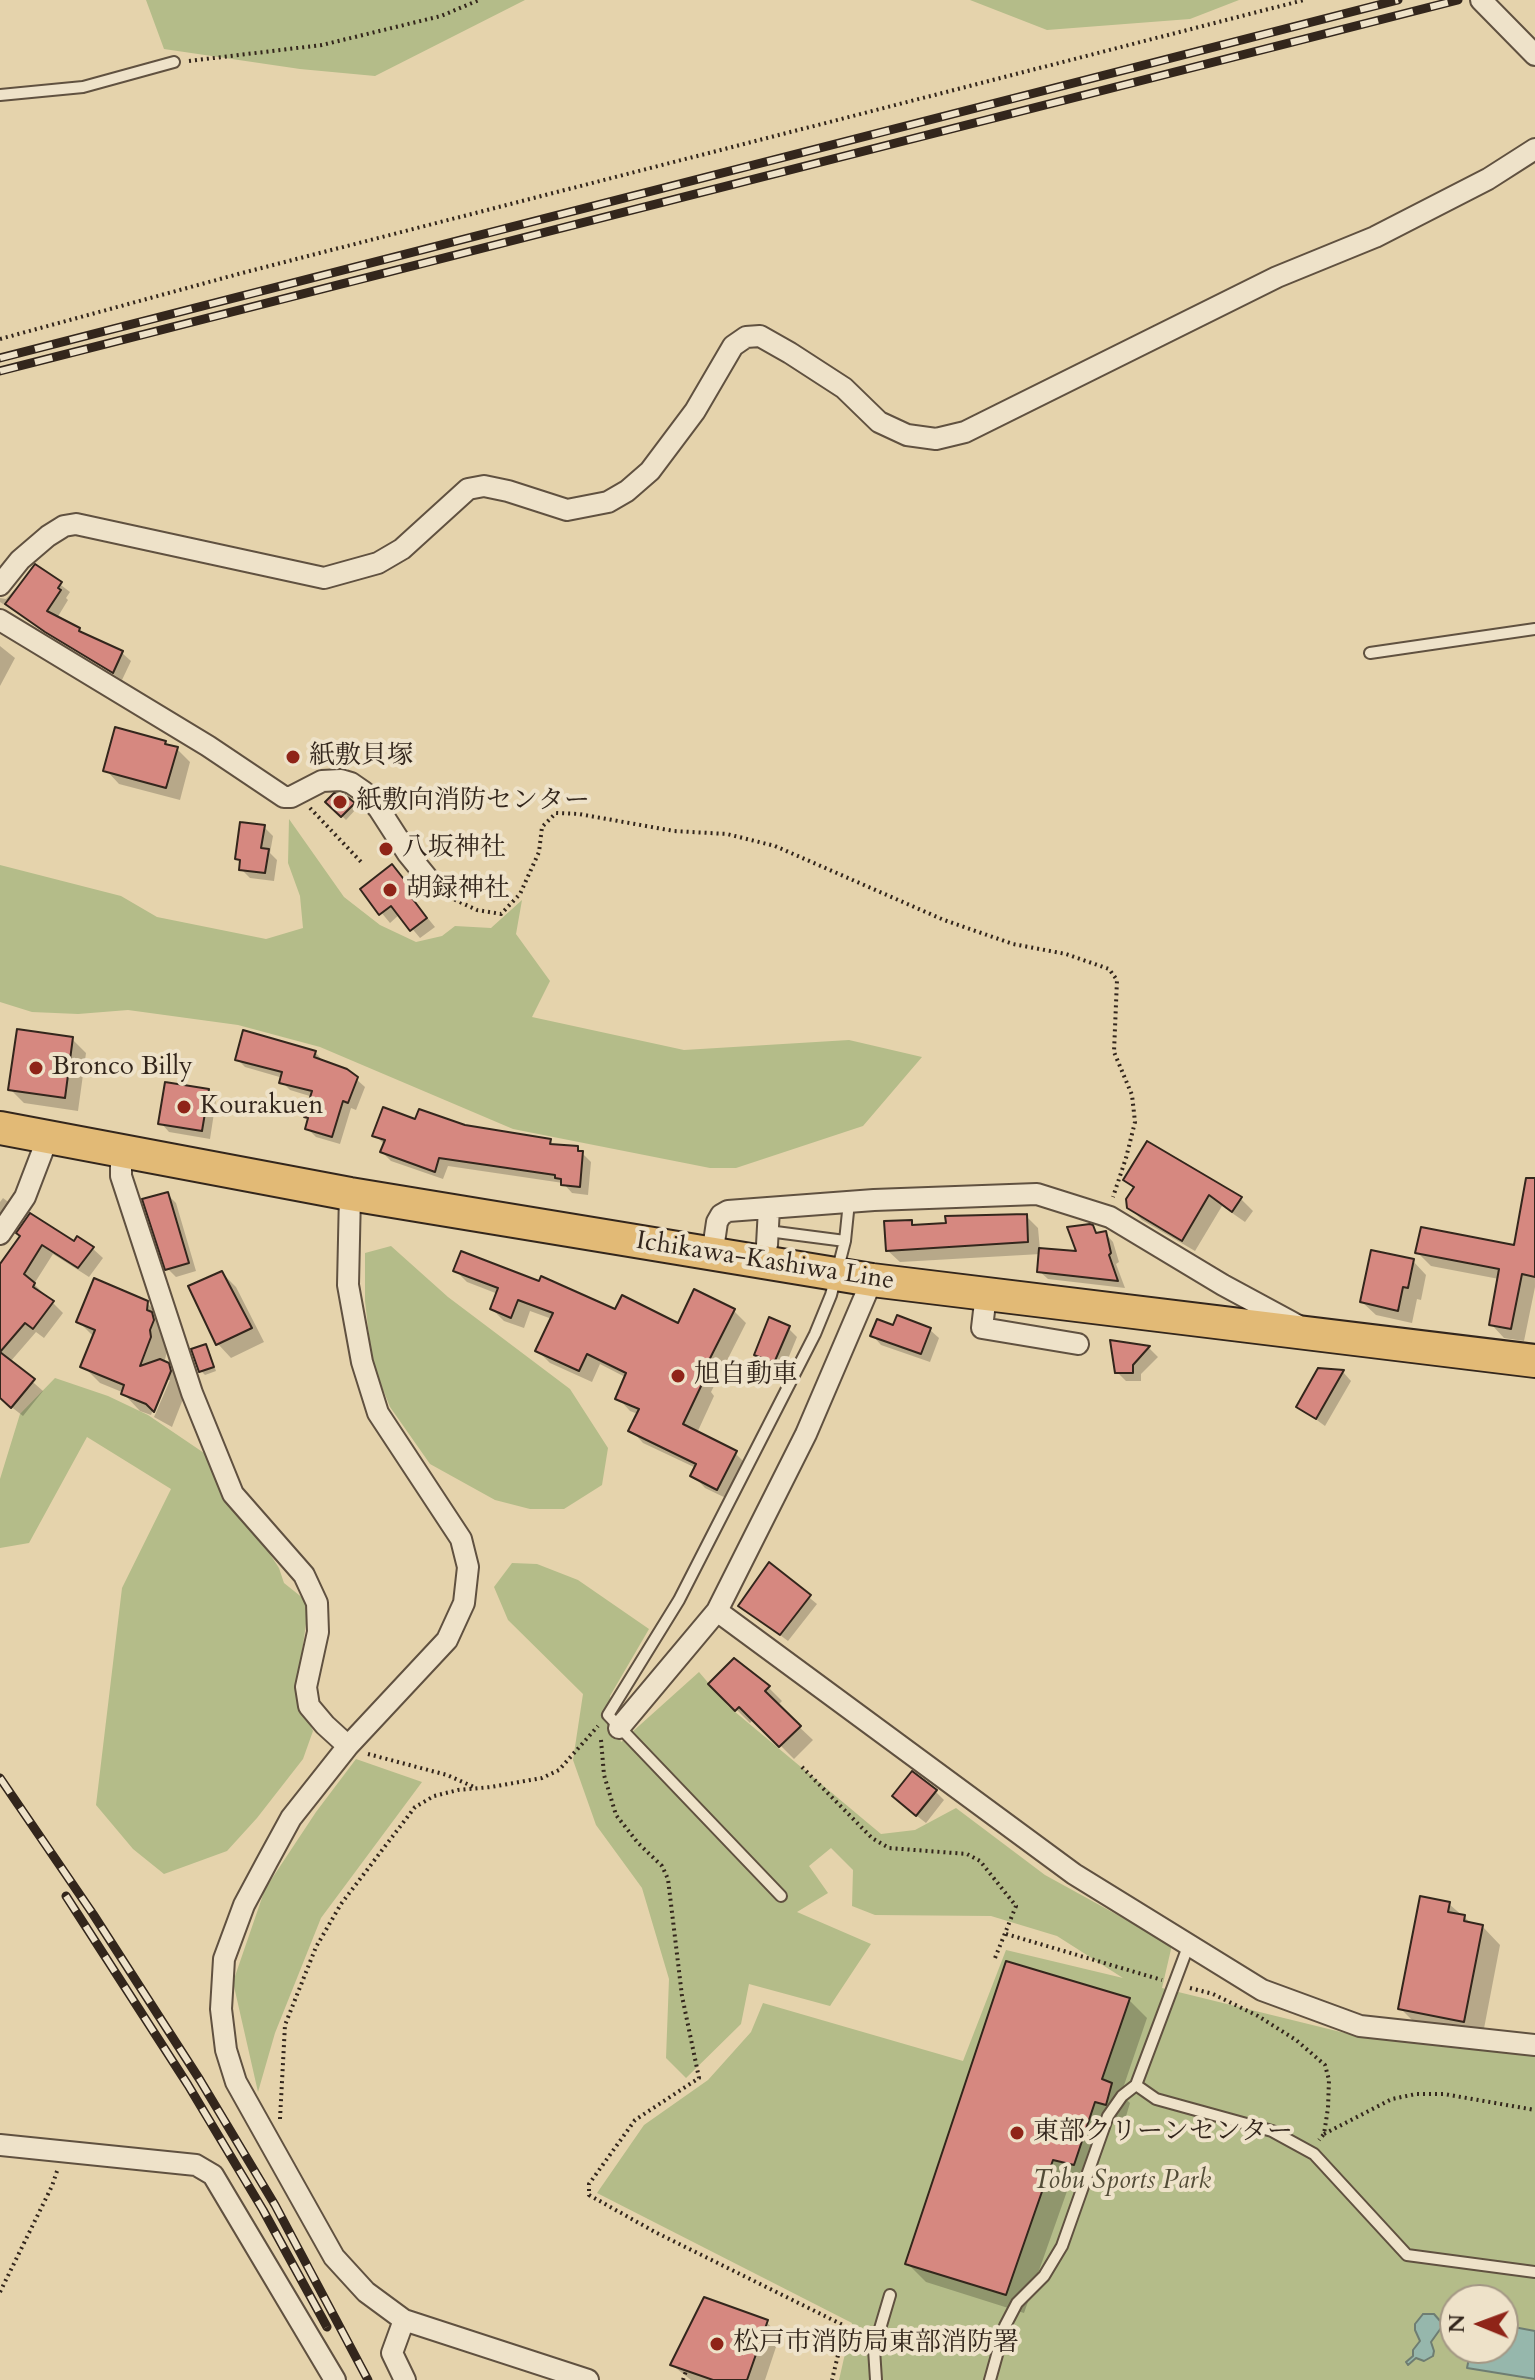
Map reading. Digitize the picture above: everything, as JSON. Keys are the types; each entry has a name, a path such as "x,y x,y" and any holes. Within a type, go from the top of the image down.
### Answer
{"main road":[{"name":"Ichikawa-Kashiwa Line","path":"0,1128 350,1194 712,1256 872,1280 1535,1361"}],"street":[{"path":"1484,5 1535,55"},
{"path":"0,585 20,560 48,536 64,526 76,524 324,578 378,563 402,549 468,489 484,486 508,491 567,510 608,502 627,491 650,471 695,411 733,346 746,337 760,336 790,353 844,388 879,422 907,435 936,439 965,432 1277,277 1375,237 1488,179 1535,149"},
{"path":"0,620 208,746 284,797 291,797 322,781 351,783 379,809 408,854 434,886"},
{"path":"0,1234 25,1197 48,1137"},
{"path":"121,1150 121,1176 192,1393 233,1494 304,1575 317,1603 318,1632 306,1687 309,1706 348,1746"},
{"path":"350,1194 348,1285 362,1362 378,1413 461,1539 468,1567 464,1603 447,1640 348,1746 291,1818 244,1905 224,1959 221,2009 226,2050 236,2082 334,2257 366,2292 404,2320 588,2380"},
{"path":"712,1256 721,1215 728,1211 1037,1194 1110,1217 1223,1285 1301,1327 1323,1335"},
{"path":"768,1238 769,1208"},
{"path":"619,1728 717,1611 806,1434 872,1280"},
{"path":"986,1294 982,1328 1078,1344"},
{"path":"717,1611 1074,1874 1262,1990 1360,2026 1535,2045"},
{"path":"0,2145 196,2165 213,2175 335,2380"},
{"path":"404,2320 392,2353 405,2380"}],"lane":[{"path":"0,95 83,87 174,62"},
{"path":"1370,653 1535,629"},
{"path":"781,1896 608,1715 679,1600 815,1334 831,1295 845,1241 849,1202"},
{"path":"768,1238 845,1241"},
{"path":"990,2380 1005,2326 1017,2303 1044,2276 1062,2246 1108,2116 1122,2096 1136,2085 1189,1944"},
{"path":"1136,2085 1156,2099 1272,2131 1311,2152 1407,2255 1535,2272"},
{"path":"876,2380 874,2349 890,2295"}],"path":[{"path":"174,62 322,45 441,16 479,0"},
{"path":"0,339 257,269 1304,0"},
{"path":"303,800 363,864"},
{"path":"434,886 477,910 501,914 520,894 539,852 542,827 556,813 579,814 674,831 727,834 775,846 944,920 1013,944 1066,954 1109,969 1117,980 1114,1052 1132,1095 1135,1122 1110,1217"},
{"path":"280,2125 285,2025 316,1947 341,1904 415,1807 434,1796 542,1778 559,1770 599,1725 604,1775 616,1815 638,1843 662,1866 668,1879 682,1996 699,2078 635,2120 589,2184 589,2195 655,2232 845,2326 832,2380"},
{"path":"348,1746 376,1758 447,1775 476,1788"},
{"path":"802,1767 872,1838 889,1848 967,1854 980,1861 1016,1906 995,1958"},
{"path":"1006,1934 1213,1994 1258,2016 1296,2040 1325,2065 1329,2080 1324,2134"},
{"path":"1311,2152 1324,2134 1392,2099 1416,2094 1444,2094 1535,2110"},
{"path":"0,2292 52,2186 63,2151"},
{"path":"683,2380 686,2371"}],"green space":[{"path":"146,0 525,0 375,76 300,69 164,49"},
{"path":"970,0 1239,0 1190,19 1047,30"},
{"path":"289,819 344,897 380,925 416,942 442,936 455,926 491,928 522,900 516,934 550,981 532,1017 684,1050 849,1040 922,1057 863,1126 736,1168 710,1168 513,1129 320,1047 238,1025 128,1010 78,1014 32,1012 0,1002 0,865 121,896 157,917 266,939 303,928 300,896 288,863"},
{"path":"391,1246 448,1297 570,1389 608,1448 602,1485 564,1509 530,1509 495,1500 430,1464 390,1407 372,1362 365,1301 365,1253"},
{"path":"55,1378 108,1396 148,1415 204,1453 279,1568 284,1583 309,1603 296,1694 313,1731 303,1759 227,1851 164,1874 133,1849 96,1805 122,1588 171,1489 87,1437 29,1543 0,1548 0,1479 20,1414"},
{"name":"Tobu Sports Park","path":"512,1563 537,1564 578,1580 649,1629 610,1696 621,1742 699,1672 728,1706 881,1834 915,1830 956,1808 1045,1875 1172,1945 1162,1988 1353,2035 1535,2054 1535,2380 839,2380 852,2323 597,2193 644,2125 708,2080 751,2032 763,2003 963,2061 1006,1950 1123,1978 1057,1936 991,1916 875,1915 852,1906 853,1870 831,1848 809,1866 828,1893 797,1912 871,1944 830,2006 749,1984 741,2024 686,2078 666,2058 669,1979 642,1888 596,1825 573,1760 583,1694 508,1620 494,1587"},
{"path":"356,1759 422,1782 321,1918 275,2033 258,2092 233,1982 265,1889"}],"water":[{"path":"1423,2314 1434,2314 1439,2320 1439,2331 1431,2342 1433,2356 1424,2361 1416,2358 1408,2365 1406,2362 1413,2356 1413,2350 1420,2341 1415,2324"},
{"path":"1519,2328 1535,2331 1535,2379 1467,2368 1468,2364 1519,2364"}],"building":[{"path":"35,564 62,582 58,588 61,590 47,611 80,628 79,631 123,651 113,673 5,604"},
{"path":"115,727 178,747 166,788 103,771"},
{"path":"334,793 345,795 355,803 341,817 325,802"},
{"path":"240,822 265,825 261,848 269,849 265,873 239,870 240,860 235,859"},
{"path":"392,864 410,887 406,890 427,918 410,931 391,906 379,915 360,889"},
{"path":"17,1029 73,1037 65,1098 8,1090"},
{"path":"243,1030 316,1051 314,1057 347,1069 358,1077 348,1103 343,1101 332,1137 305,1129 308,1118 304,1117 312,1091 279,1083 282,1072 235,1060"},
{"name":"Kourakuen","path":"165,1082 209,1089 202,1131 158,1124"},
{"path":"383,1107 415,1119 419,1109 465,1125 551,1139 550,1144 578,1146 578,1151 583,1151 580,1187 561,1185 561,1179 555,1178 555,1175 439,1158 435,1172 380,1152 385,1140 372,1136"},
{"path":"1147,1141 1242,1197 1232,1212 1209,1195 1182,1241 1127,1208 1126,1199 1134,1187 1123,1180"},
{"path":"1526,1178 1535,1178 1535,1277 1522,1274 1511,1329 1489,1325 1499,1269 1415,1253 1421,1227 1514,1245"},
{"path":"168,1192 189,1263 165,1270 142,1199"},
{"path":"30,1213 74,1241 77,1236 94,1247 78,1268 42,1245 24,1274 35,1283 33,1287 54,1301 33,1329 25,1323 0,1352 0,1264 20,1236 16,1233"},
{"path":"1027,1214 1028,1242 886,1251 884,1221 912,1220 912,1225 946,1223 945,1216"},
{"path":"1090,1224 1096,1233 1106,1231 1109,1255 1118,1281 1037,1272 1039,1248 1076,1251 1067,1227"},
{"path":"1371,1250 1414,1259 1408,1288 1403,1287 1398,1311 1360,1302"},
{"path":"461,1251 539,1281 541,1276 615,1309 622,1295 678,1323 694,1289 735,1309 699,1380 703,1382 683,1424 737,1451 717,1490 690,1476 696,1464 628,1431 639,1409 615,1399 626,1373 587,1354 579,1371 535,1351 553,1313 518,1300 511,1318 490,1309 498,1288 453,1271"},
{"path":"222,1271 252,1328 216,1345 188,1286"},
{"path":"94,1278 148,1301 147,1310 152,1312 154,1320 140,1366 160,1359 169,1363 171,1371 154,1412 146,1404 121,1394 124,1385 80,1367 95,1330 76,1322"},
{"path":"897,1315 931,1328 921,1354 870,1336 877,1319 893,1325"},
{"path":"769,1317 790,1326 774,1363 754,1355"},
{"path":"1110,1340 1150,1346 1133,1365 1133,1373 1115,1373"},
{"path":"206,1344 214,1367 199,1372 191,1349"},
{"path":"0,1352 35,1379 11,1408 0,1398"},
{"path":"1318,1368 1344,1370 1316,1419 1296,1407"},
{"path":"769,1562 811,1595 780,1635 738,1606"},
{"path":"734,1658 770,1686 765,1691 801,1726 779,1747 739,1707 735,1711 708,1684"},
{"path":"912,1771 937,1790 916,1816 892,1796"},
{"path":"1420,1896 1450,1902 1448,1912 1465,1915 1464,1921 1483,1925 1464,2022 1398,2009"},
{"name":"東部クリーンセンター","path":"1006,1961 1130,1998 1102,2079 1112,2083 1106,2105 1095,2102 1074,2165 1053,2160 1006,2295 905,2264"},
{"path":"704,2297 768,2320 747,2380 713,2380 670,2365"}],"railway":[{"path":"0,358 1398,0"},
{"path":"0,371 1458,0"},
{"path":"0,1778 93,1914 200,2080 275,2205 368,2380"},
{"path":"66,1896 188,2085 263,2210 327,2327"}],"place":[{"name":"紙敷貝塚","path":"293,757"},
{"name":"紙敷向消防センター","path":"340,802"},
{"name":"八坂神社","path":"386,849"},
{"name":"胡録神社","path":"390,890"},
{"name":"Bronco Billy","path":"36,1068"},
{"name":"Kourakuen","path":"184,1107"},
{"name":"旭自動車","path":"678,1376"},
{"name":"東部クリーンセンター","path":"1017,2133"},
{"name":"松戸市消防局東部消防署","path":"717,2344"}]}
